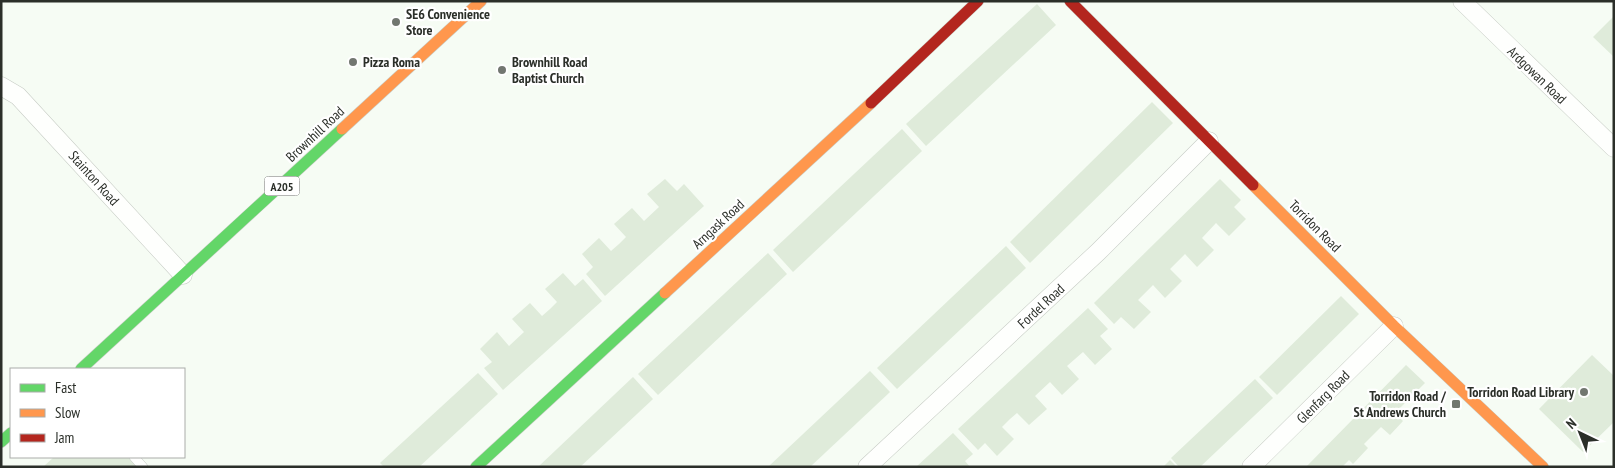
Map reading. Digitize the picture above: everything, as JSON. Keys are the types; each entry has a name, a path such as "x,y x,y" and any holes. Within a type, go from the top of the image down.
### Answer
{"main road":[{"name":"Brownhill Road","path":"82,368 241,224 481,1"},
{"name":"Arngask Road","path":"476,467 939,40 978,1"},
{"name":"Torridon Road","path":"1070,1 1394,326 1543,467"}],"street":[{"name":"Ardgowan Road","path":"1462,1 1614,148"},
{"name":"Stainton Road","path":"1,86 18,96 183,275"},
{"name":"Fordel Road","path":"867,467 1098,252 1210,141"},
{"name":"Glenfarg Road","path":"1251,467 1394,326"}],"building":[{"path":"1037,4 1056,25 926,146 906,124"},
{"path":"1614,16 1614,57 1593,37"},
{"path":"1152,102 1173,123 1030,263 1010,242"},
{"path":"902,129 922,151 793,272 773,250"},
{"path":"665,179 677,191 684,184 704,206 605,296 586,274 593,267 582,254 599,238 611,251 619,244 626,237 614,224 632,208 644,221 659,207 647,194"},
{"path":"1220,179 1241,200 1234,207 1246,219 1229,236 1216,223 1202,238 1214,250 1197,267 1185,254 1170,269 1182,281 1165,298 1153,285 1138,300 1151,312 1134,329 1121,317 1114,324 1094,303"},
{"path":"1006,246 1026,268 897,389 877,368"},
{"path":"768,253 787,274 658,395 638,374"},
{"path":"563,273 575,286 583,279 602,301 503,390 484,368 492,362 480,349 497,332 509,346 524,332 512,319 530,303 542,316 550,309 557,302 545,289"},
{"path":"1341,296 1359,314 1277,395 1259,377"},
{"path":"1088,308 1108,329 1100,336 1112,349 1095,365 1083,352 1067,366 1079,379 1062,395 1050,382 1035,396 1047,409 1029,425 1017,413 1010,419 1002,427 1014,439 997,456 985,443 978,450 958,429"},
{"name":"Torridon Road Library","path":"1592,355 1614,376 1614,422 1583,452 1539,409"},
{"path":"1406,365 1425,383 1395,413 1403,421 1390,435 1381,427 1364,444 1368,448 1353,464 1349,460 1342,467 1306,467"},
{"path":"870,371 890,392 810,467 768,467"},
{"path":"478,373 498,394 419,467 384,467 380,463"},
{"path":"633,377 653,399 580,467 538,467"},
{"path":"1255,379 1273,398 1200,467 1179,467 1171,458"},
{"path":"953,433 973,454 965,461 970,467 916,467"},
{"path":"53,458 129,458 137,467 43,467"},
{"path":"1170,460 1177,467 1163,467"}],"traffic: fast":[{"path":"82,368 342,129"},
{"path":"476,467 665,293"},
{"path":"1,442 10,434"}],"traffic: slow":[{"path":"342,129 481,1"},
{"path":"665,293 871,103"},
{"path":"1253,185 1394,326 1543,467"}],"traffic: jam":[{"path":"871,103 978,1"},
{"path":"1070,1 1253,185"}],"place":[{"name":"SE6 Convenience Store","path":"396,22"},
{"name":"Pizza Roma","path":"353,62"},
{"name":"Brownhill Road Baptist Church","path":"502,70"},
{"name":"Torridon Road Library","path":"1584,392"},
{"name":"Torridon Road / St Andrews Church","path":"1456,404"}]}
